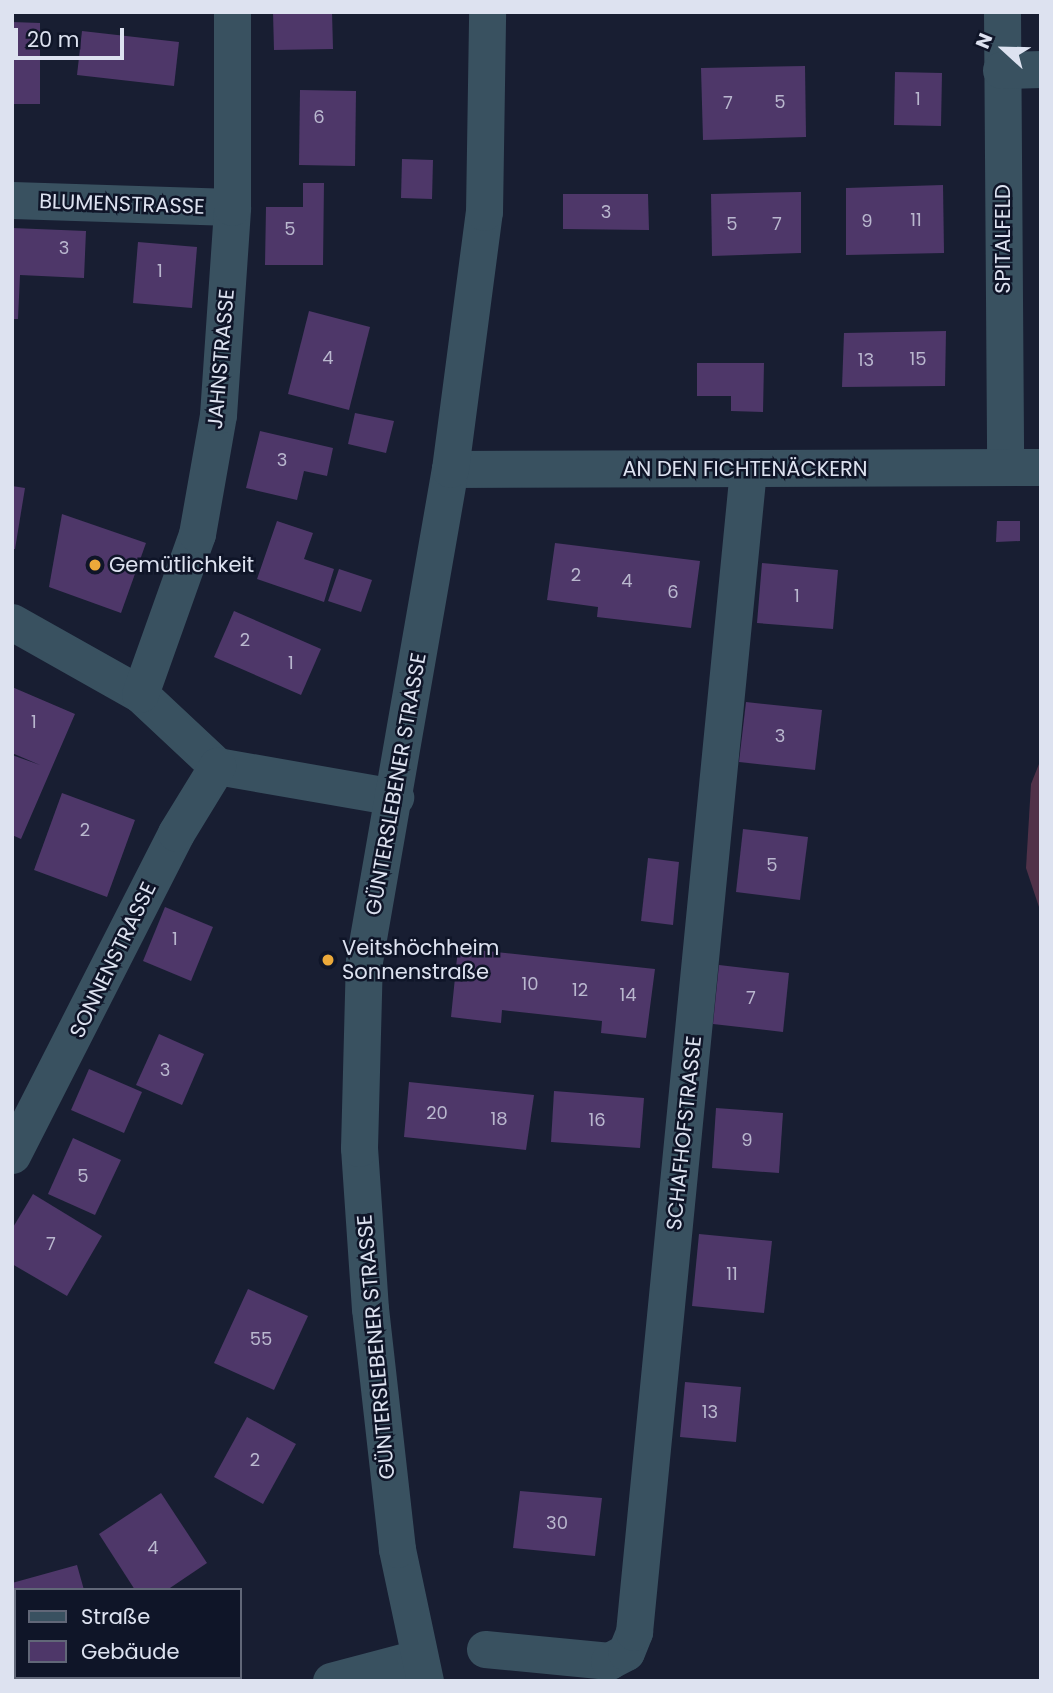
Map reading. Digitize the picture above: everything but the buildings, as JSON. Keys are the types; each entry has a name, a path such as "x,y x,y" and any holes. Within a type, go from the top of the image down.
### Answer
{"street":[{"name":"JAHNSTRASSE","path":"140,694 197,534 218,415 232,207 232,12"},
{"name":"GÜNTERSLEBENER STRASSE","path":"422,1670 397,1549 370,1308 359,1148 364,961 395,797 450,469 484,212 487,12"},
{"name":"SPITALFELD","path":"1002,12 1005,466"},
{"path":"1001,70 1041,69"},
{"name":"BLUMENSTRASSE","path":"12,200 232,207"},
{"name":"AN DEN FICHTENÄCKERN","path":"450,469 1041,467"},
{"name":"SCHAFHOFSTRASSE","path":"485,1649 609,1661 626,1652 634,1632 748,469"},
{"path":"12,622 140,694 217,766 395,797"},
{"name":"SONNENSTRASSE","path":"12,1155 176,833 217,766"},
{"path":"331,1681 422,1670"}],"shaded area":[{"path":"1041,759 1041,913 1026,868 1031,784"}],"place":[{"name":"Gemütlichkeit","path":"95,565"},
{"name":"Veitshöchheim Sonnenstraße","path":"328,960"}]}
